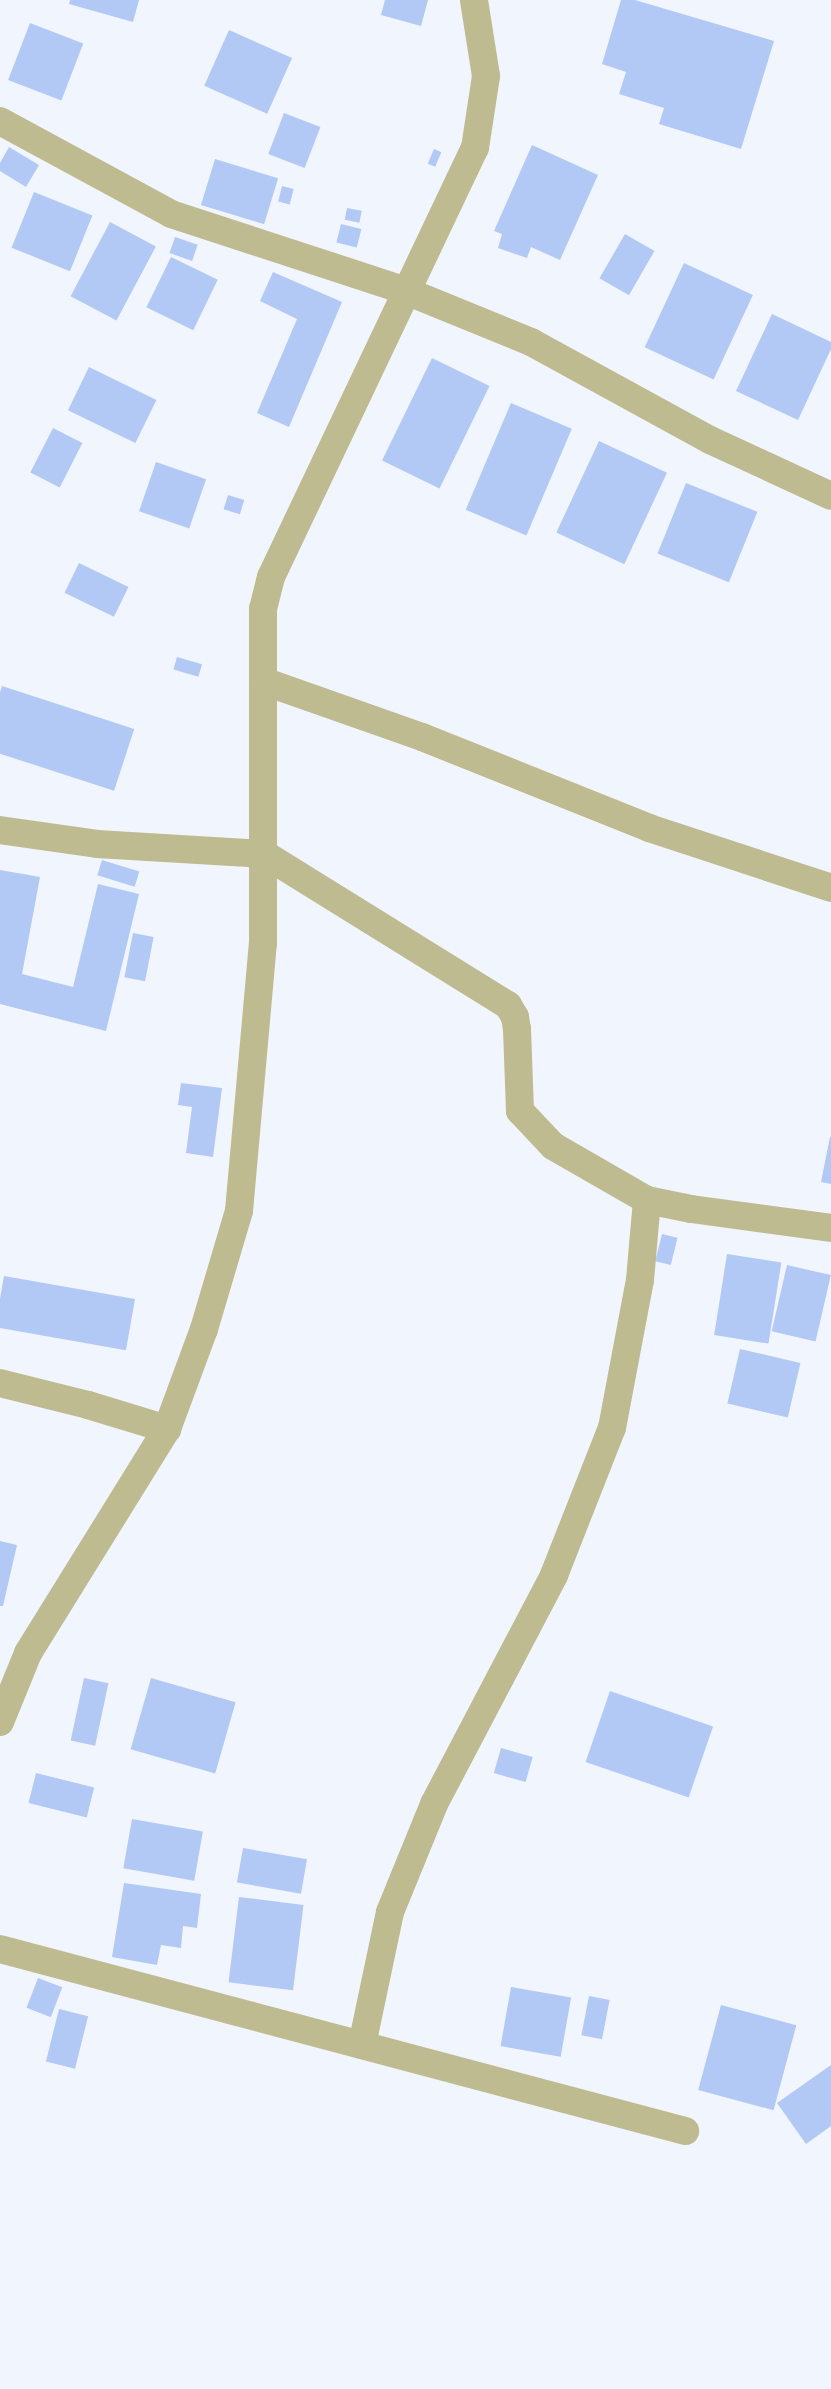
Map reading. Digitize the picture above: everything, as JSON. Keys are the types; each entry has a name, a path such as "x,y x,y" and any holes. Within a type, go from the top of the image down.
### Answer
{"street":[{"path":"0,1722 28,1653 167,1429 204,1329 240,1210 263,943 263,610 271,577 474,148 486,76 474,0"},
{"path":"0,121 171,214 406,291 531,342 710,440 831,496"},
{"path":"263,681 422,737 649,828 831,888"},
{"path":"0,830 97,844 264,854 508,1005 515,1017 517,1029 520,1111 553,1146 647,1200 691,1209 831,1228"},
{"path":"362,2045 393,1903 434,1804 554,1575 612,1428 640,1280 647,1200"},
{"path":"0,1383 88,1405 167,1429"},
{"path":"0,1949 685,2131"}],"building":[{"path":"70,0 139,0 133,22 69,4"},
{"path":"385,0 428,0 421,26 381,15"},
{"path":"621,0 635,0 774,41 741,149 659,124 664,108 619,94 626,72 602,64"},
{"path":"30,23 83,43 61,100 8,80"},
{"path":"229,30 292,58 267,114 204,86"},
{"path":"284,113 320,127 305,168 268,154"},
{"path":"532,145 598,175 560,260 531,247 527,258 498,248 502,234 494,231"},
{"path":"9,147 39,165 26,187 0,171 0,163"},
{"path":"434,149 441,152 435,167 428,164"},
{"path":"215,159 278,178 264,224 201,205"},
{"path":"282,186 294,189 290,204 278,202"},
{"path":"34,192 92,216 70,271 12,248"},
{"path":"347,208 362,211 359,223 345,220"},
{"path":"110,222 156,246 116,321 71,296"},
{"path":"341,224 361,229 357,248 336,242"},
{"path":"625,234 654,251 629,295 600,278"},
{"path":"175,237 198,245 192,261 169,253"},
{"path":"171,257 218,280 193,330 146,307"},
{"path":"684,263 753,295 714,379 645,347"},
{"path":"273,272 342,302 289,427 257,413 297,319 260,301"},
{"path":"772,314 831,342 831,349 798,420 736,391"},
{"path":"432,358 490,386 440,489 382,460"},
{"path":"89,367 156,400 135,443 68,410"},
{"path":"511,403 572,429 526,536 466,510"},
{"path":"53,428 82,443 60,488 30,473"},
{"path":"599,441 667,473 624,564 556,533"},
{"path":"156,462 206,479 189,528 139,511"},
{"path":"686,483 757,512 729,582 658,553"},
{"path":"228,495 244,500 240,514 224,509"},
{"path":"79,563 128,587 114,617 65,593"},
{"path":"177,657 202,664 198,677 173,669"},
{"path":"2,686 134,729 114,791 0,754 0,692"},
{"path":"102,860 139,871 135,887 97,875"},
{"path":"0,870 40,877 22,974 73,987 98,884 139,894 106,1031 0,1004"},
{"path":"133,933 154,937 145,981 124,977"},
{"path":"181,1083 222,1088 213,1157 186,1153 192,1107 178,1105"},
{"path":"831,1137 831,1184 821,1182"},
{"path":"662,1234 678,1238 671,1265 655,1261"},
{"path":"727,1254 781,1263 768,1344 714,1335"},
{"path":"787,1265 831,1275 816,1341 772,1331"},
{"path":"4,1276 135,1299 126,1350 0,1328 0,1299"},
{"path":"740,1349 800,1363 788,1418 727,1404"},
{"path":"0,1541 17,1545 3,1606 0,1606"},
{"path":"84,1678 108,1683 95,1746 71,1741"},
{"path":"151,1678 236,1702 215,1773 131,1749"},
{"path":"610,1691 713,1726 689,1797 586,1762"},
{"path":"501,1748 533,1757 526,1782 494,1773"},
{"path":"36,1773 94,1788 87,1818 29,1803"},
{"path":"132,1819 203,1832 194,1881 123,1868"},
{"path":"243,1848 307,1859 301,1894 237,1882"},
{"path":"124,1883 201,1894 197,1928 183,1926 181,1948 161,1945 157,1965 112,1957"},
{"path":"239,1897 304,1905 293,1990 229,1982"},
{"path":"38,1978 62,1987 51,2017 27,2008"},
{"path":"511,1987 571,1998 561,2057 501,2046"},
{"path":"589,1996 610,2000 602,2039 581,2035"},
{"path":"721,2005 796,2025 774,2110 698,2090"},
{"path":"59,2009 88,2016 75,2069 46,2061"},
{"path":"831,2065 831,2126 806,2144 777,2103"}]}
